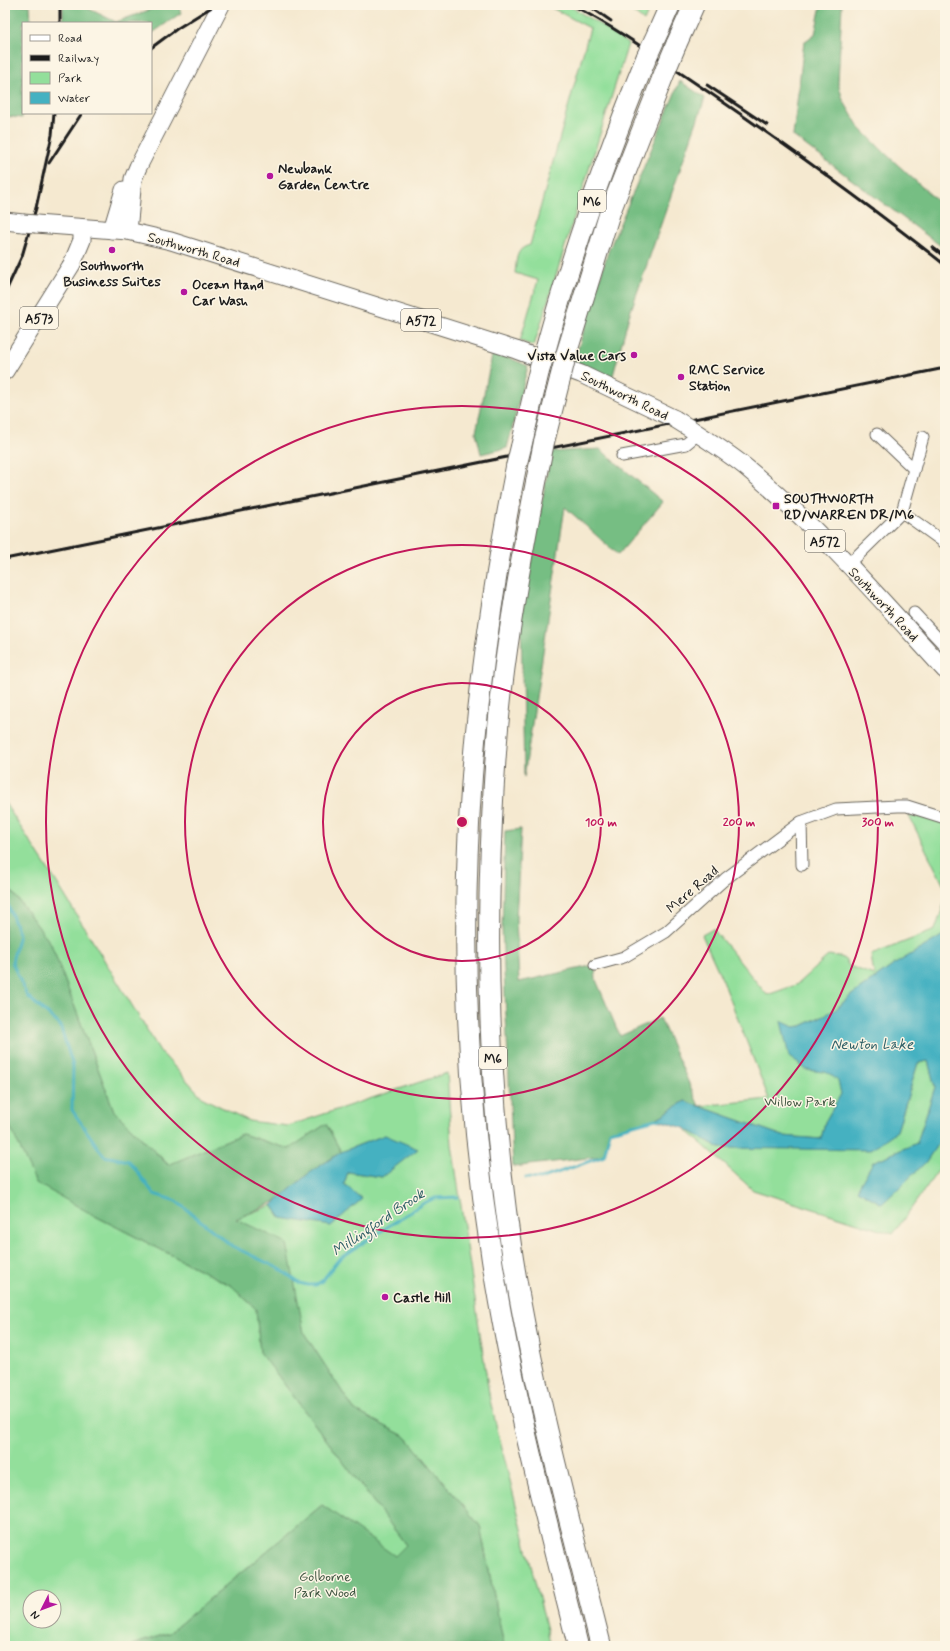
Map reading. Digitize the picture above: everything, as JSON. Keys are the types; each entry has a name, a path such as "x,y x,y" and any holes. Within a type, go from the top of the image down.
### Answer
{"highway":[{"name":"M6","path":"578,1646 516,1394 503,1328 482,1197 469,1031 467,932 472,777 481,687 500,548 516,467 540,371 562,290 593,196 648,56 670,5"},
{"name":"M6","path":"601,1646 537,1389 525,1330 507,1212 494,1080 489,957 490,865 494,773 502,689 513,609 544,442 560,379 610,212 666,69 694,5"}],"main road":[{"path":"120,231 138,166 221,6"},
{"name":"A572","path":"5,221 77,228"},
{"name":"Southworth Road","path":"77,228 120,231 172,240 516,350 581,374 675,420 694,431 746,468 796,512 848,565 945,670"},
{"name":"A573","path":"5,371 72,264 77,228"}],"street":[{"path":"622,456 686,444 694,431"},
{"path":"877,434 914,469"},
{"path":"848,565 902,512 923,437"},
{"path":"902,512 945,543"},
{"path":"920,613 945,646"},
{"name":"Mere Road","path":"595,965 624,957 666,932 725,879 801,822 836,809 898,806 907,806 945,818"},
{"path":"800,868 801,822"}],"green space":[{"path":"5,5 30,5 31,22 22,22 22,118 5,116"},
{"path":"63,5 81,5 116,22 63,22"},
{"path":"163,5 178,5 181,13 152,33 152,22 116,22"},
{"path":"546,5 568,5 628,44 534,346 520,341 538,280 515,273 517,259 519,252 530,245 590,28"},
{"path":"624,5 651,5 644,21"},
{"path":"821,5 842,5 838,83 843,100 859,127 945,208 945,249 793,136 804,42 815,34"},
{"path":"680,81 705,98 629,316 612,379 574,362 608,252"},
{"path":"493,351 528,366 507,448 481,454 476,432"},
{"path":"600,449 663,502 618,555 565,507 524,777 521,617 551,452"},
{"path":"5,803 57,883 160,1051 203,1098 249,1121 288,1126 447,1073 452,1145 490,1400 551,1646 504,1646 480,1526 406,1437 354,1410 304,1333 286,1243 235,1219 272,1205 281,1218 344,1184 348,1172 382,1177 385,1135 341,1152 326,1124 289,1149 242,1134 169,1165 114,1111 51,944 5,882"},
{"path":"909,816 945,820 945,888"},
{"path":"521,829 516,919 519,982 595,965 596,980 620,1036 660,1018 699,1106 685,1101 656,1119 610,1131 604,1156 513,1167 502,928 505,831"},
{"name":"Golborne Park Wood","path":"5,882 51,944 114,1111 168,1165 242,1134 289,1149 326,1124 341,1152 308,1174 278,1200 236,1219 287,1243 304,1333 354,1410 406,1437 480,1526 504,1646 129,1646 169,1633 322,1505 395,1556 406,1545 260,1352 256,1309 232,1286 95,1216 36,1183 8,1122 5,1108"},
{"name":"Willow Park","path":"945,901 945,934 943,936 895,964 850,996 835,1010 801,1026 794,1027 781,1022 807,1070 828,1073 835,1077 838,1081 841,1094 825,1122 821,1139 783,1136 699,1106 769,1099 723,981 702,935 713,929 767,995 796,985 829,955 844,958 849,966 874,975 871,955 935,930"},
{"name":"Willow Park","path":"928,1061 935,1087 917,1143 873,1162 925,1163 945,1133 945,1161 893,1234 753,1190 684,1128 720,1148 897,1131 918,1063"},
{"path":"5,1108 8,1122 95,1216 232,1286 256,1309 260,1352 406,1545 395,1557 322,1505 169,1633 129,1646 5,1646"}],"water":[{"name":"Newton Lake","path":"945,934 945,1133 925,1163 882,1204 857,1190 873,1162 917,1143 935,1087 928,1061 918,1063 897,1131 870,1150 720,1148 684,1128 656,1119 685,1101 783,1136 821,1139 825,1122 841,1094 838,1081 830,1074 807,1070 789,1057 781,1021 794,1027 801,1026 835,1010 850,996 895,964"},
{"path":"385,1135 418,1149 382,1177 348,1172 344,1184 362,1199 331,1226 281,1218 272,1205 308,1174 341,1152"}],"waterway":[{"name":"Millingford Brook","path":"5,897 19,934 12,962 27,996 60,1025 73,1066 72,1110 104,1156 129,1161 154,1194 176,1201 232,1246 280,1269 299,1283 316,1285 323,1280 339,1259 422,1204 435,1198 458,1197"},
{"path":"526,1178 540,1179 604,1156 610,1131 656,1119 659,1120"}],"railway":[{"path":"60,5 60,22"},
{"path":"152,47 178,28 215,5"},
{"path":"572,5 625,36 740,114 858,199 945,265"},
{"path":"588,5 611,21"},
{"path":"707,85 767,125"},
{"path":"5,293 22,256 36,208 52,135 54,114"},
{"path":"49,163 81,114"},
{"path":"932,247 945,257"},
{"path":"5,559 945,368"}],"place":[{"name":"Newbank Garden Centre","path":"270,176"},
{"name":"Southworth Business Suites","path":"112,250"},
{"name":"Ocean Hand Car Wash","path":"184,292"},
{"name":"Vista Value Cars","path":"634,355"},
{"name":"RMC Service Station","path":"681,377"},
{"name":"SOUTHWORTH RD/WARREN DR/M6","path":"776,506"},
{"name":"Castle Hill","path":"385,1297"}]}
